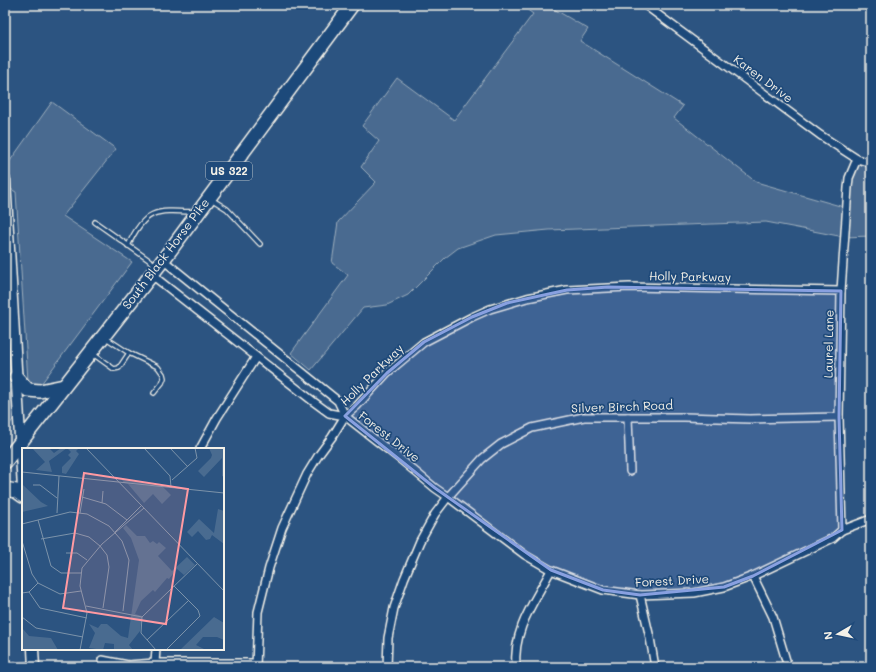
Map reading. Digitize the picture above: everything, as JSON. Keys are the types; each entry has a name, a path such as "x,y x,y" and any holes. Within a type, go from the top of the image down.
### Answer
{"highway":[{"name":"South Black Horse Pike","path":"5,462 158,267 352,5"},
{"path":"16,377 28,390 40,391 64,386"},
{"path":"5,489 16,491 22,495"}],"street":[{"name":"Karen Drive","path":"645,5 820,135 857,159 871,163"},
{"name":"Laurel Lane","path":"842,530 839,418 841,291 849,178 857,159"},
{"path":"5,180 7,254 22,473"},
{"name":"Forest Drive","path":"158,267 256,357 329,413 345,416"},
{"name":"Forest Drive","path":"158,267 279,355 338,401 345,416 435,488 525,555 551,570 603,590 640,595 703,592 724,587 753,576 833,538 842,530 871,519"},
{"name":"Holly Parkway","path":"255,665 258,612 275,547 282,528 312,465 345,416 357,406 391,368 424,342 472,317 506,303 567,290 608,287 841,291"},
{"path":"201,448 217,418 256,357"},
{"name":"Silver Birch Road","path":"387,667 387,649 390,628 404,579 420,541 435,514 448,497 482,459 501,444 532,428 584,417 684,417 750,419 839,418"},
{"path":"628,417 630,471"},
{"path":"516,667 517,641 522,622 551,570"},
{"path":"753,576 773,617 788,667"},
{"path":"640,595 655,667"},
{"path":"33,650 34,666"},
{"path":"154,663 156,650"},
{"path":"102,660 128,665 154,663 255,665"}],"lane":[{"path":"209,198 227,209 260,244"},
{"path":"128,246 139,225 153,214 165,210 199,212"},
{"path":"95,222 158,267"},
{"path":"104,336 129,353 158,367 163,374 162,383 154,393"},
{"path":"91,353 114,369 119,368 129,353"},
{"path":"5,661 5,666 34,666"}],"highlighted area":[{"path":"608,287 841,291 839,417 842,530 753,576 724,587 640,595 603,590 551,570 435,488 345,416 387,373 424,342 472,317 507,303 567,290"}],"shaded area":[{"path":"521,5 547,5 588,29 580,41 683,106 674,118 756,182 847,208 853,164 871,163 871,236 844,237 766,222 549,230 496,235 458,248 445,258 408,295 387,305 363,308 311,370 291,353 348,275 332,263 338,222 376,182 361,167 379,141 362,126 397,78 454,120 533,14"},
{"path":"52,102 116,149 63,216 132,262 41,384 34,384 28,381 16,192 7,187 21,408 7,428 5,168"}]}
